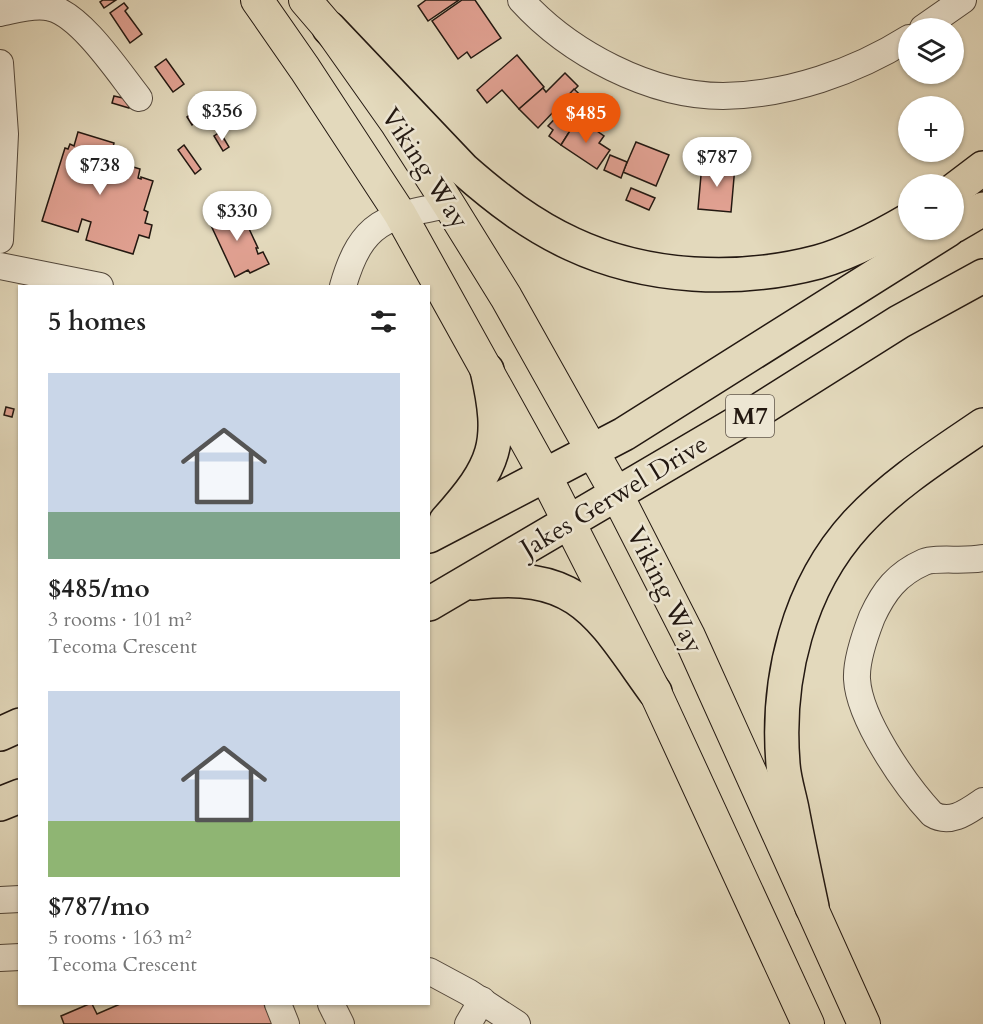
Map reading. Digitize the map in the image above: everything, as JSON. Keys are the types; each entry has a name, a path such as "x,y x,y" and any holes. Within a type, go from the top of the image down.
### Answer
{"highway":[{"path":"329,28 463,170 501,201 555,236 613,260 654,269 700,274 745,274 773,271 845,253 898,226"},
{"path":"964,182 983,168"},
{"path":"964,220 983,208"},
{"name":"Jakes Gerwel Drive","path":"432,535 624,434 932,240"},
{"name":"Jakes Gerwel Drive","path":"430,603 761,409 899,322 983,276"},
{"path":"432,535 476,486 490,461 496,435 496,415 487,370"},
{"path":"812,907 783,765 782,732 785,675 804,610 817,580 856,524 891,491 983,425"},
{"path":"465,584 530,580 567,591 587,606 607,627 655,692"},
{"path":"0,734 18,726"},
{"path":"0,804 18,797"}],"main road":[{"name":"Viking Way","path":"257,0 400,214 546,477 655,692 808,1024"},
{"name":"Viking Way","path":"304,0 329,28 397,124 449,205 506,297 617,495 689,636 864,1024"}],"street":[{"path":"521,0 534,15 570,42 610,67 645,82 683,91 722,96 802,84 870,60 898,44"},
{"path":"937,18 963,0"},
{"path":"0,13 40,6 51,7 64,13 83,29 139,98"},
{"path":"0,63 5,134 0,240"},
{"path":"343,285 350,261 357,248 383,223 400,214 449,205"},
{"path":"0,266 95,285"},
{"path":"983,558 964,561 927,561 896,580 882,596 864,637 856,678 867,717 883,749 932,814 943,819 950,819 965,813 983,801"},
{"path":"0,900 18,899"},
{"path":"0,958 18,957"},
{"path":"430,972 482,1000 517,1024"},
{"path":"468,1024 482,1000"},
{"path":"278,1005 286,1024"},
{"path":"332,1005 341,1024"}],"building":[{"path":"116,0 104,8 100,2"},
{"path":"426,0 459,0 428,21 418,6"},
{"path":"462,0 475,0 501,38 471,58 467,52 458,59 432,21"},
{"path":"124,3 128,8 125,11 142,34 130,43 110,13"},
{"path":"517,55 544,87 519,109 502,90 487,103 477,90"},
{"path":"166,59 184,84 173,92 155,67"},
{"path":"565,73 578,86 538,128 519,109 543,88 546,92"},
{"path":"574,89 594,108 582,120 578,118 561,145 549,136 553,130 548,126 566,107 561,103"},
{"path":"114,96 132,100 129,108 112,103"},
{"path":"195,111 200,119 192,125 187,117"},
{"path":"578,118 604,136 599,143 610,150 597,169 561,145"},
{"path":"78,132 114,143 110,160 140,169 138,178 153,181 144,210 148,212 145,223 152,225 149,238 139,235 133,254 86,240 91,222 82,219 78,232 42,221 65,148 68,149 70,144 74,146"},
{"path":"220,132 229,147 223,151 214,136"},
{"path":"636,142 669,155 656,186 623,172"},
{"path":"184,145 201,169 195,174 178,150"},
{"path":"610,155 627,162 621,178 604,170"},
{"path":"702,164 735,166 731,212 698,209"},
{"path":"631,188 655,198 649,210 626,200"},
{"path":"238,205 258,248 256,248 258,254 263,252 269,264 250,273 248,270 235,277 208,219 216,216 214,213 220,210 221,213"},
{"path":"6,407 14,409 12,417 4,415"},
{"path":"87,1005 92,1005 97,1014 118,1005 264,1005 273,1024 64,1024 61,1016"}]}
